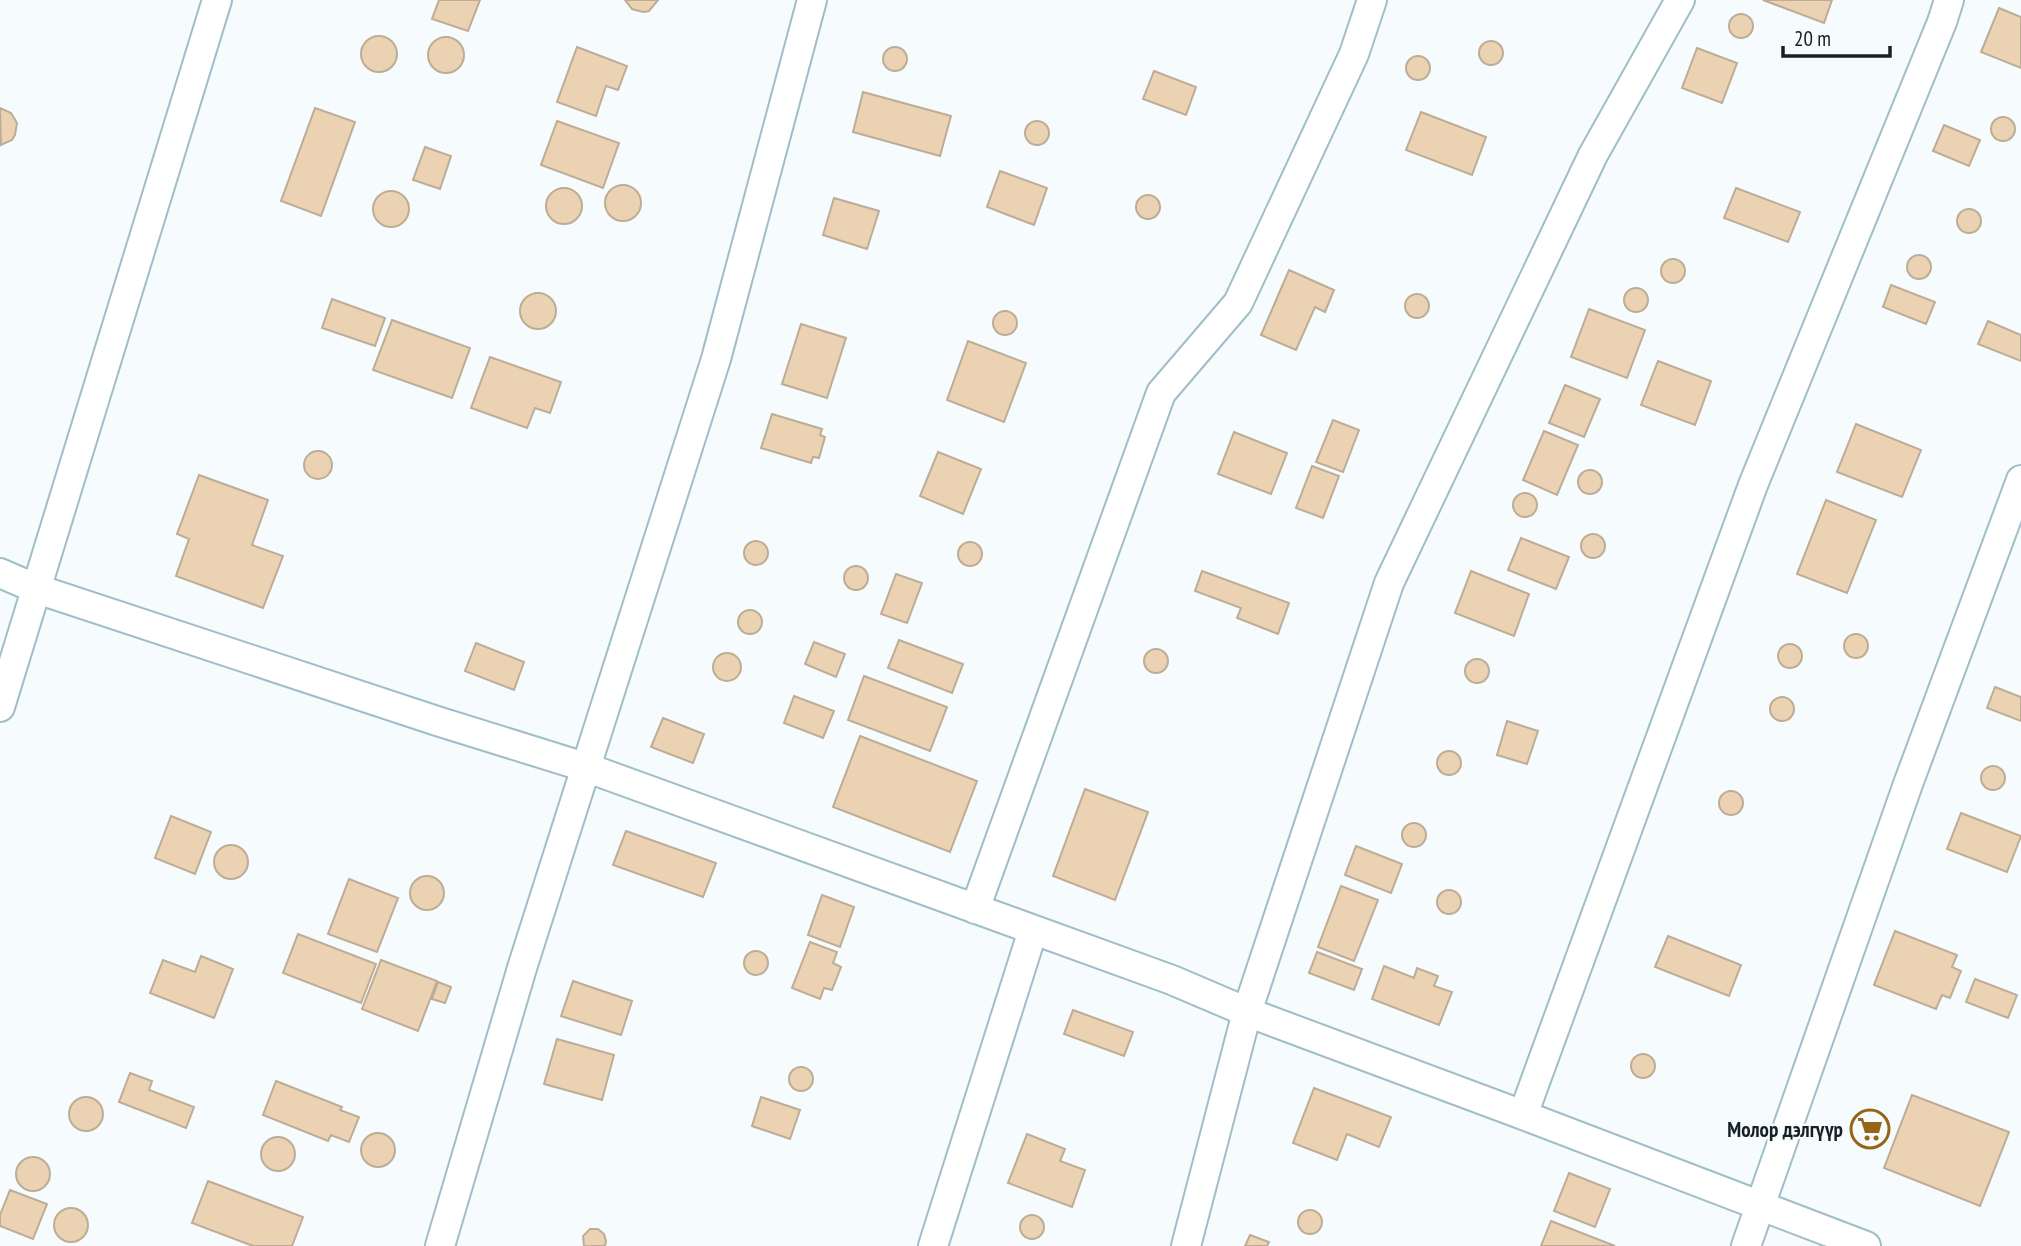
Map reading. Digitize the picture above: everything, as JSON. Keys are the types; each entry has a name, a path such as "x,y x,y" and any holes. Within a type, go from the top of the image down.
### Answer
{"street":[{"path":"0,707 217,0"},
{"path":"440,1246 522,968 716,359 813,0"},
{"path":"975,909 1161,393 1238,303 1354,54 1372,0"},
{"path":"1186,1246 1248,1012 1389,583 1593,155 1680,0"},
{"path":"1523,1115 1753,485 1949,0"},
{"path":"1746,1246 1908,784 2021,480"},
{"path":"0,573 37,589 437,721 586,767 1172,981 1866,1246"},
{"path":"933,1246 1033,930"}],"building":[{"path":"439,0 480,0 468,31 432,19"},
{"path":"625,0 658,0 649,11 643,12 632,9"},
{"path":"1763,0 1832,0 1824,23"},
{"path":"1999,8 2021,17 2021,68 1981,52"},
{"path":"1741,14 1752,21 1753,26 1746,37 1741,38 1730,31 1729,26 1736,15"},
{"path":"379,36 392,41 397,54 392,67 379,72 366,67 361,54 366,41"},
{"path":"446,37 459,42 464,55 459,68 446,73 433,68 428,55 433,42"},
{"path":"1491,41 1502,48 1503,53 1496,64 1491,65 1480,58 1479,53 1486,42"},
{"path":"577,47 627,66 618,90 606,86 596,116 557,102"},
{"path":"895,47 906,54 907,59 900,70 895,71 884,64 883,59 890,48"},
{"path":"1697,48 1737,63 1722,103 1682,88"},
{"path":"1418,56 1426,60 1430,68 1426,76 1418,80 1410,76 1406,68 1410,60"},
{"path":"1154,71 1196,87 1186,115 1143,99"},
{"path":"863,92 951,116 940,156 853,132"},
{"path":"0,108 11,113 17,123 12,140 1,145"},
{"path":"315,108 355,122 321,216 281,201"},
{"path":"1421,112 1486,137 1472,175 1406,150"},
{"path":"2003,117 2011,121 2015,129 2011,137 2003,141 1995,137 1991,129 1995,121"},
{"path":"557,121 619,143 603,188 541,165"},
{"path":"1037,121 1048,128 1049,133 1042,144 1037,145 1026,138 1025,133 1032,122"},
{"path":"1944,125 1980,140 1969,166 1933,151"},
{"path":"425,147 451,156 440,189 413,180"},
{"path":"1000,171 1047,188 1034,225 987,207"},
{"path":"623,185 636,190 641,203 636,216 623,221 610,216 605,203 610,190"},
{"path":"564,188 577,193 582,206 577,219 564,224 551,219 546,206 551,193"},
{"path":"1736,188 1800,212 1788,242 1724,218"},
{"path":"391,191 404,196 409,209 404,222 391,227 378,222 373,209 378,196"},
{"path":"1148,195 1159,202 1160,207 1153,218 1148,219 1137,212 1136,207 1143,196"},
{"path":"834,198 879,211 867,249 823,235"},
{"path":"1969,209 1980,216 1981,221 1974,232 1969,233 1958,226 1957,221 1964,210"},
{"path":"1919,255 1930,262 1931,267 1924,278 1919,279 1908,272 1907,267 1914,256"},
{"path":"1673,259 1684,266 1685,271 1678,282 1673,283 1662,276 1661,271 1668,260"},
{"path":"1289,270 1334,290 1325,312 1315,307 1296,350 1261,335"},
{"path":"1891,285 1935,302 1926,324 1883,307"},
{"path":"1636,288 1647,295 1648,300 1641,311 1636,312 1625,305 1624,300 1631,289"},
{"path":"538,293 551,298 556,311 551,324 538,329 525,324 520,311 525,298"},
{"path":"1417,294 1428,301 1429,306 1422,317 1417,318 1406,311 1405,306 1412,295"},
{"path":"332,299 385,318 375,346 322,328"},
{"path":"1589,309 1645,330 1627,378 1571,357"},
{"path":"1005,311 1016,318 1017,323 1010,334 1005,335 994,328 993,323 1000,312"},
{"path":"392,320 470,348 452,398 373,370"},
{"path":"1988,321 2021,335 2021,361 1978,344"},
{"path":"801,324 846,338 827,398 782,384"},
{"path":"968,341 1026,363 1004,422 947,400"},
{"path":"490,357 561,382 550,413 535,408 527,428 471,408"},
{"path":"1658,361 1711,381 1695,425 1641,405"},
{"path":"1565,385 1600,399 1584,437 1549,423"},
{"path":"772,414 822,429 820,435 825,437 819,458 813,457 811,463 761,448"},
{"path":"1333,420 1359,430 1343,472 1316,462"},
{"path":"1856,424 1921,450 1902,497 1837,472"},
{"path":"1544,431 1578,445 1557,495 1523,480"},
{"path":"1234,432 1287,453 1271,494 1218,474"},
{"path":"318,451 328,455 332,465 328,475 318,479 308,475 304,465 308,455"},
{"path":"938,452 981,469 963,514 920,496"},
{"path":"1312,466 1339,476 1323,518 1296,508"},
{"path":"1590,470 1601,477 1602,482 1595,493 1590,494 1579,487 1578,482 1585,471"},
{"path":"199,475 268,500 252,545 283,556 263,608 176,576 189,539 177,534"},
{"path":"1525,493 1536,500 1537,505 1530,516 1525,517 1514,510 1513,505 1520,494"},
{"path":"1826,500 1876,520 1847,593 1797,574"},
{"path":"1593,534 1604,541 1605,546 1598,557 1593,558 1582,551 1581,546 1588,535"},
{"path":"1521,538 1569,557 1556,589 1508,570"},
{"path":"756,541 767,548 768,553 761,564 756,565 745,558 744,553 751,542"},
{"path":"970,542 981,549 982,554 975,565 970,566 959,559 958,554 965,543"},
{"path":"856,566 867,573 868,578 861,589 856,590 845,583 844,578 851,567"},
{"path":"1202,571 1289,603 1278,634 1237,618 1241,608 1195,591"},
{"path":"1471,571 1529,594 1514,636 1455,613"},
{"path":"896,574 922,583 907,623 881,614"},
{"path":"750,610 761,617 762,622 755,633 750,634 739,627 738,622 745,611"},
{"path":"1856,634 1867,641 1868,646 1861,657 1856,658 1845,651 1844,646 1851,635"},
{"path":"899,640 963,664 952,693 888,668"},
{"path":"814,642 845,654 836,677 805,664"},
{"path":"476,643 524,662 514,690 465,671"},
{"path":"1790,644 1801,651 1802,656 1795,667 1790,668 1779,661 1778,656 1785,645"},
{"path":"1156,649 1167,656 1168,661 1161,672 1156,673 1145,666 1144,661 1151,650"},
{"path":"727,653 737,657 741,667 737,677 727,681 717,677 713,667 717,657"},
{"path":"1477,659 1488,666 1489,671 1482,682 1477,683 1466,676 1465,671 1472,660"},
{"path":"864,676 947,707 930,751 848,720"},
{"path":"1995,687 2021,697 2021,721 1987,708"},
{"path":"794,696 834,711 823,738 784,723"},
{"path":"1782,697 1790,701 1794,709 1790,717 1782,721 1774,717 1770,709 1774,701"},
{"path":"663,718 704,734 693,763 651,747"},
{"path":"1507,721 1538,731 1527,764 1497,755"},
{"path":"860,736 977,781 950,852 833,807"},
{"path":"1449,751 1460,758 1461,763 1454,774 1449,775 1438,768 1437,763 1444,752"},
{"path":"1993,766 2004,773 2005,778 1998,789 1993,790 1982,783 1981,778 1988,767"},
{"path":"1085,789 1148,812 1115,900 1053,876"},
{"path":"1731,791 1739,795 1743,803 1739,811 1731,815 1723,811 1719,803 1723,795"},
{"path":"1961,813 2021,836 2007,872 1947,849"},
{"path":"171,816 211,832 195,874 155,858"},
{"path":"1414,823 1422,827 1426,835 1422,843 1414,847 1406,843 1402,835 1406,827"},
{"path":"626,831 716,863 703,897 613,865"},
{"path":"231,845 243,850 248,862 243,874 231,879 219,874 214,862 219,850"},
{"path":"1356,846 1402,864 1391,893 1345,875"},
{"path":"427,876 439,881 444,893 439,905 427,910 415,905 410,893 415,881"},
{"path":"349,879 398,898 377,952 328,934"},
{"path":"1341,886 1378,900 1354,961 1318,947"},
{"path":"1449,890 1460,897 1461,902 1454,913 1449,914 1438,907 1437,902 1444,891"},
{"path":"822,895 854,907 840,947 808,935"},
{"path":"1895,931 1957,955 1952,967 1961,971 1950,998 1942,995 1936,1009 1874,985"},
{"path":"298,934 376,964 361,1003 283,973"},
{"path":"1668,936 1741,965 1729,996 1655,967"},
{"path":"810,942 837,952 833,963 841,967 832,990 824,988 820,999 792,988"},
{"path":"756,951 767,958 768,963 761,974 756,975 745,968 744,963 751,952"},
{"path":"1317,952 1362,969 1354,990 1309,973"},
{"path":"201,956 233,969 214,1018 150,993 163,960 195,972"},
{"path":"381,960 437,981 418,1031 362,1009"},
{"path":"1384,966 1414,978 1417,968 1438,976 1434,986 1452,992 1439,1025 1372,999"},
{"path":"1975,979 2017,995 2008,1018 1966,1002"},
{"path":"573,981 632,1001 621,1035 561,1016"},
{"path":"438,982 451,987 445,1003 432,999"},
{"path":"1073,1010 1133,1032 1124,1056 1064,1034"},
{"path":"557,1039 614,1055 602,1100 544,1084"},
{"path":"1643,1054 1651,1058 1655,1066 1651,1074 1643,1078 1635,1074 1631,1066 1635,1058"},
{"path":"801,1067 812,1074 813,1079 806,1090 801,1091 790,1084 789,1079 796,1068"},
{"path":"130,1073 152,1081 149,1090 194,1107 186,1128 119,1102"},
{"path":"276,1081 342,1107 340,1110 359,1117 349,1142 331,1135 328,1141 263,1115"},
{"path":"1314,1088 1391,1117 1379,1147 1347,1134 1337,1160 1293,1143"},
{"path":"1912,1095 2009,1132 1980,1206 1884,1168"},
{"path":"86,1097 98,1102 103,1114 98,1126 86,1131 74,1126 69,1114 74,1102"},
{"path":"761,1097 800,1110 790,1139 752,1126"},
{"path":"378,1133 390,1138 395,1150 390,1162 378,1167 366,1162 361,1150 366,1138"},
{"path":"1027,1134 1065,1149 1060,1161 1085,1170 1072,1207 1008,1183"},
{"path":"278,1137 290,1142 295,1154 290,1166 278,1171 266,1166 261,1154 266,1142"},
{"path":"33,1157 45,1162 50,1174 45,1186 33,1191 21,1186 16,1174 21,1162"},
{"path":"1569,1173 1610,1189 1595,1227 1554,1211"},
{"path":"208,1181 303,1217 292,1246 253,1246 192,1223"},
{"path":"10,1190 47,1204 33,1239 0,1226 0,1215"},
{"path":"71,1208 83,1213 88,1225 83,1237 71,1242 59,1237 54,1225 59,1213"},
{"path":"1310,1210 1321,1217 1322,1222 1315,1233 1310,1234 1299,1227 1298,1222 1305,1211"},
{"path":"1032,1215 1043,1222 1044,1227 1037,1238 1032,1239 1021,1232 1020,1227 1027,1216"},
{"path":"1551,1221 1615,1246 1541,1246"},
{"path":"590,1229 598,1229 604,1234 605,1246 584,1246 583,1236"},
{"path":"1250,1235 1269,1242 1267,1246 1245,1246"}],"place":[{"name":"Молор дэлгүүр","path":"1870,1129"}]}
